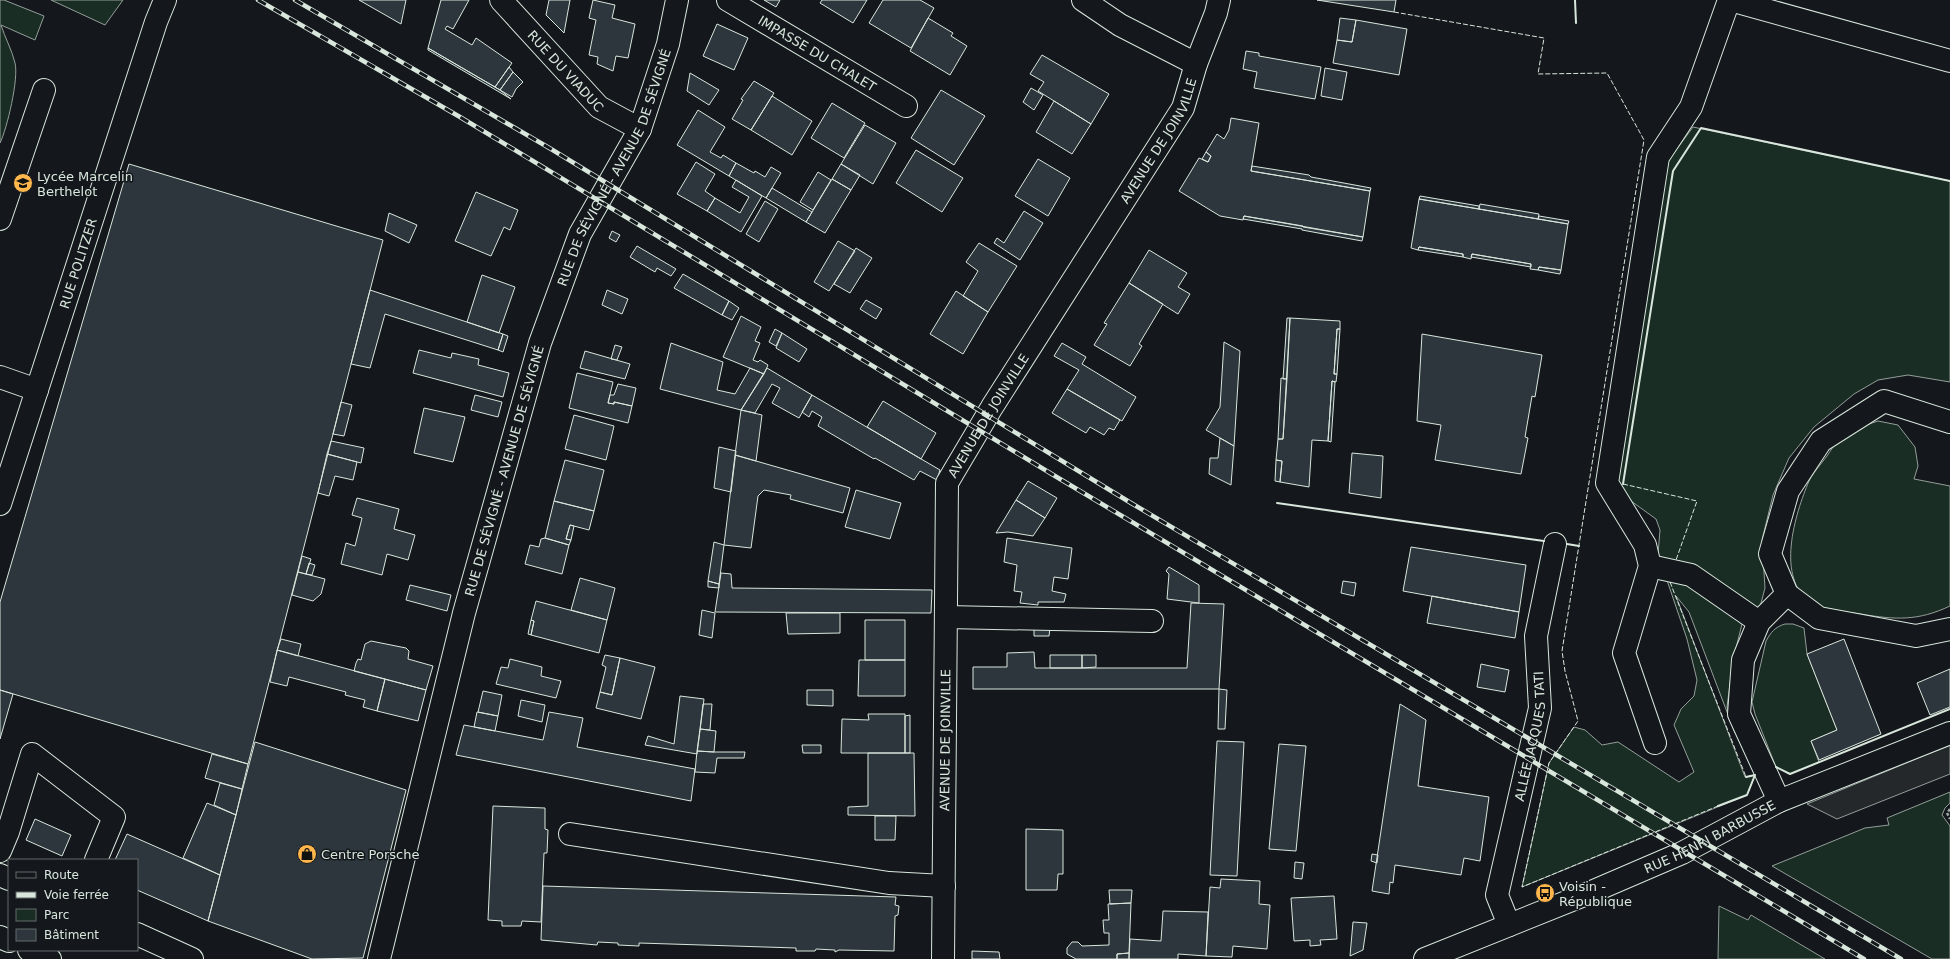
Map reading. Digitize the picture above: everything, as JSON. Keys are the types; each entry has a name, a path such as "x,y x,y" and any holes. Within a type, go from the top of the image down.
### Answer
{"street":[{"name":"RUE POLITZER","path":"0,504 153,29 165,0"},
{"name":"RUE DU VIADUC","path":"500,0 599,106 640,129"},
{"name":"RUE DE SÉVIGNÉ - AVENUE DE SÉVIGNÉ","path":"379,959 464,613 540,343 580,234 640,129 668,44 677,0"},
{"name":"IMPASSE DU CHALET","path":"728,0 906,106"},
{"path":"1083,0 1120,25 1196,64"},
{"name":"AVENUE DE JOINVILLE","path":"943,959 947,483 992,407 1183,108 1196,64 1216,13 1219,0"},
{"path":"1655,743 1624,653 1650,566 1645,545 1607,483 1658,157 1691,107 1729,0 1950,61"},
{"path":"0,219 44,90"},
{"path":"0,377 37,390"},
{"path":"1950,422 1884,401 1821,441 1788,491 1770,554 1787,594 1819,618 1916,636 1950,629"},
{"name":"ALLÉE JACQUES TATI","path":"1509,925 1497,895 1540,708 1536,636 1555,544"},
{"path":"1650,566 1691,575 1759,622"},
{"path":"1779,802 1739,714 1743,660 1759,622 1787,594"},
{"path":"946,617 1152,621"},
{"name":"RUE HENRI BARBUSSE","path":"1426,959 1589,894 1682,853 1779,802 1950,733"},
{"path":"0,851 8,832 32,754 114,817 96,859"},
{"path":"570,834 889,883 944,886"},
{"path":"138,934 192,959"},
{"path":"31,951 50,959"}],"path":[{"path":"1950,809 1948,812 1950,819"}],"green space":[{"path":"0,0 4,0 44,16 35,40 1,25 14,58 16,70 12,103 0,143"},
{"path":"51,0 123,0 105,25"},
{"path":"1693,127 1950,181 1950,382 1908,375 1878,380 1854,394 1814,427 1789,458 1773,495 1762,540 1765,588 1760,607 1742,624 1733,660 1727,707 1735,733 1689,612 1676,596 1745,777 1755,775 1747,795 1522,887 1549,763 1574,727 1585,730 1602,745 1618,742 1679,782 1694,772 1674,725 1681,709 1694,696 1697,680 1687,639 1658,554 1660,530 1656,519 1631,501 1616,484 1668,161"},
{"path":"1878,421 1898,425 1915,447 1918,466 1914,479 1950,486 1950,606 1917,617 1885,617 1822,607 1811,603 1800,592 1794,578 1791,562 1791,545 1798,510 1809,481 1837,442 1851,432"},
{"path":"1785,624 1793,624 1804,628 1807,654 1837,730 1811,741 1819,762 1790,774 1776,767 1755,714 1752,702 1766,641 1774,630"},
{"path":"1950,792 1950,803 1945,808 1942,815 1950,826 1950,959 1932,959 1772,866 1865,828 1889,825 1887,818"},
{"path":"1719,906 1748,920 1751,915 1825,959 1718,959"}],"shaded area":[{"path":"1950,745 1950,774 1837,819 1807,804"}],"building":[{"path":"359,0 406,0 401,24"},
{"path":"441,0 469,0 453,29 447,26 445,29 472,45 476,38 512,63 495,87 428,48"},
{"path":"549,0 570,0 564,33 546,15"},
{"path":"593,0 615,5 612,18 635,24 628,58 616,56 613,71 597,64 598,57 589,55 596,20 589,18"},
{"path":"764,0 780,0 776,7"},
{"path":"822,0 867,0 853,23 820,3"},
{"path":"883,0 920,0 934,8 911,48 869,23"},
{"path":"1317,0 1396,0 1394,12"},
{"path":"928,18 953,33 951,36 967,46 950,75 910,51"},
{"path":"1340,18 1356,20 1352,42 1337,40"},
{"path":"1356,20 1407,29 1399,75 1333,63 1337,40 1352,42"},
{"path":"717,24 748,38 734,70 703,56"},
{"path":"428,48 500,90 511,99 428,50"},
{"path":"1246,51 1259,53 1259,56 1321,67 1315,99 1254,88 1257,72 1243,69"},
{"path":"1042,55 1109,94 1091,124 1038,91 1044,82 1030,74"},
{"path":"509,67 513,72 500,90 495,87"},
{"path":"1325,68 1347,72 1342,100 1321,96"},
{"path":"513,72 523,82 516,89 512,97 500,90"},
{"path":"690,73 719,90 709,105 687,91"},
{"path":"754,81 774,93 751,130 732,119 743,100 741,99"},
{"path":"1031,88 1043,95 1034,110 1023,102"},
{"path":"941,90 985,116 954,165 911,138"},
{"path":"772,96 812,121 792,155 751,130"},
{"path":"1054,101 1091,124 1072,154 1036,132"},
{"path":"832,103 865,123 844,158 811,138"},
{"path":"698,110 725,127 710,152 721,158 723,155 736,163 729,176 677,145"},
{"path":"1231,118 1259,123 1251,171 1370,191 1363,237 1244,216 1243,220 1220,216 1179,191 1199,158 1208,162 1211,156 1206,152 1217,134 1224,139 1229,130"},
{"path":"865,125 896,143 873,184 841,164"},
{"path":"916,150 963,178 942,212 896,183"},
{"path":"1206,152 1211,156 1208,162 1202,159"},
{"path":"1038,159 1070,178 1048,216 1015,196"},
{"path":"696,162 715,174 705,191 715,198 707,211 677,194"},
{"path":"736,163 765,177 771,167 781,173 766,198 729,176"},
{"path":"129,164 383,240 248,764 0,690 0,602"},
{"path":"841,164 860,175 851,190 832,179"},
{"path":"1252,166 1309,175 1311,177 1371,188 1370,191 1251,171"},
{"path":"818,172 831,180 813,210 800,202"},
{"path":"832,179 851,190 825,233 806,222"},
{"path":"736,180 762,196 741,232 707,211 715,198 740,213 749,197 732,187"},
{"path":"772,188 812,212 806,222 766,198"},
{"path":"476,192 518,210 510,230 504,227 491,256 455,241"},
{"path":"1420,196 1479,206 1479,209 1419,199"},
{"path":"1419,199 1568,224 1561,270 1539,267 1538,270 1530,269 1531,264 1472,254 1471,259 1463,257 1463,254 1419,247 1418,250 1411,248"},
{"path":"765,201 778,209 759,242 746,234"},
{"path":"1480,204 1539,214 1538,219 1479,209"},
{"path":"1024,211 1043,223 1020,260 994,243 997,238 1004,243"},
{"path":"389,213 417,225 409,243 385,231"},
{"path":"1244,216 1363,237 1362,241 1243,219"},
{"path":"1539,216 1569,221 1568,224 1538,219"},
{"path":"612,231 620,235 616,242 609,238"},
{"path":"838,241 855,251 829,291 814,282"},
{"path":"979,243 1017,266 988,312 963,296 978,271 966,262"},
{"path":"637,246 676,269 671,276 657,268 655,272 630,257"},
{"path":"1419,247 1463,254 1463,257 1418,250"},
{"path":"856,248 872,258 850,293 834,284"},
{"path":"1149,250 1187,273 1178,287 1190,294 1178,314 1129,283"},
{"path":"1472,254 1531,264 1531,267 1471,257"},
{"path":"1539,267 1561,270 1560,274 1538,270"},
{"path":"683,274 729,301 722,315 674,288"},
{"path":"482,275 515,287 499,333 467,322"},
{"path":"1129,283 1163,304 1139,344 1142,346 1130,366 1094,345 1107,324 1104,323"},
{"path":"370,290 503,334 498,350 385,314 370,368 351,364"},
{"path":"607,290 628,299 622,314 602,305"},
{"path":"956,291 988,312 963,354 930,334"},
{"path":"866,300 882,309 876,319 860,309"},
{"path":"729,301 739,308 732,320 722,315"},
{"path":"741,316 761,327 755,341 760,343 753,360 758,362 760,360 768,365 764,374 723,357"},
{"path":"1287,318 1290,318 1287,379 1283,379"},
{"path":"1290,318 1340,321 1340,329 1337,329 1334,374 1337,374 1336,382 1332,381 1328,441 1312,440 1309,487 1280,482 1282,461 1276,460 1278,439 1283,439"},
{"path":"775,329 782,333 776,346 769,342"},
{"path":"1337,329 1340,329 1337,374 1334,374"},
{"path":"782,333 807,349 799,362 776,348"},
{"path":"503,334 508,336 503,352 498,350"},
{"path":"1422,334 1542,355 1535,397 1532,396 1525,437 1528,438 1521,474 1435,460 1441,425 1417,421"},
{"path":"1224,342 1240,351 1234,446 1206,430 1220,407"},
{"path":"671,343 723,362 717,390 735,394 750,368 764,374 741,410 660,389"},
{"path":"1062,343 1086,357 1082,364 1136,397 1122,421 1067,389 1079,370 1054,356"},
{"path":"615,345 622,347 617,360 611,359"},
{"path":"419,350 451,358 452,353 479,359 478,365 509,373 503,397 413,373"},
{"path":"585,351 630,364 625,379 580,368"},
{"path":"767,368 812,395 799,418 772,403 780,388 772,384 755,413 741,410"},
{"path":"577,373 613,382 608,403 614,404 614,402 632,406 628,423 569,408"},
{"path":"1281,378 1287,379 1283,439 1278,439"},
{"path":"1332,381 1335,382 1331,442 1328,441"},
{"path":"618,384 636,388 632,406 614,402 614,404 608,403 610,395 614,395"},
{"path":"1067,389 1120,420 1114,430 1109,428 1104,435 1090,427 1086,433 1052,413"},
{"path":"475,395 502,402 498,417 471,410"},
{"path":"812,395 940,470 937,480 920,471 914,480 875,458 874,459 818,426 822,417 812,411 809,417 802,412"},
{"path":"883,401 936,433 921,459 867,427"},
{"path":"341,402 352,405 344,436 333,434"},
{"path":"424,408 465,417 453,462 414,453"},
{"path":"741,410 762,415 756,461 735,455"},
{"path":"574,415 614,426 606,460 565,449"},
{"path":"1220,438 1234,446 1231,485 1209,474 1210,458 1218,458"},
{"path":"331,441 364,448 361,463 327,454"},
{"path":"719,447 736,451 731,492 714,488"},
{"path":"1352,453 1383,456 1381,498 1349,493"},
{"path":"327,454 357,462 353,480 335,476 329,496 318,493"},
{"path":"735,455 850,488 843,513 790,499 791,495 764,490 758,496 751,548 724,545"},
{"path":"565,460 604,470 594,511 554,501"},
{"path":"1276,460 1282,461 1280,482 1275,481"},
{"path":"1028,481 1057,498 1045,518 1016,500"},
{"path":"856,490 901,503 890,539 845,527"},
{"path":"357,498 399,509 394,529 415,535 408,560 387,554 382,575 341,564 346,543 355,546 362,518 352,515"},
{"path":"1016,500 1045,518 1033,536 1008,532 996,533"},
{"path":"554,501 594,511 589,530 570,525 566,539 571,540 569,545 545,538"},
{"path":"570,525 574,526 571,540 566,539"},
{"path":"545,538 569,545 562,574 525,564 530,545 539,547 541,539"},
{"path":"1007,538 1072,548 1068,579 1054,577 1052,591 1066,594 1064,602 1038,602 1038,605 1020,603 1022,592 1014,591 1017,565 1004,562"},
{"path":"714,542 724,545 719,584 708,581"},
{"path":"1411,547 1526,565 1519,612 1403,591"},
{"path":"302,556 311,559 306,574 298,572"},
{"path":"309,563 315,565 312,575 306,574"},
{"path":"1169,567 1199,585 1199,603 1167,599 1169,574 1166,571"},
{"path":"298,572 325,579 321,594 313,601 292,595"},
{"path":"721,573 731,574 732,588 932,590 931,613 715,612"},
{"path":"580,578 615,588 607,620 571,610"},
{"path":"708,581 719,584 719,588 708,587"},
{"path":"1343,581 1356,583 1354,596 1341,593"},
{"path":"410,585 451,595 447,611 406,600"},
{"path":"1432,596 1519,612 1515,638 1427,623"},
{"path":"536,601 607,620 599,653 531,635 534,621 531,620"},
{"path":"1191,603 1224,604 1219,689 973,689 973,667 1007,667 1007,653 1034,652 1035,668 1187,668"},
{"path":"702,610 715,613 712,638 699,635"},
{"path":"786,613 840,613 840,633 788,634"},
{"path":"531,620 534,621 531,635 528,634"},
{"path":"865,620 905,620 905,660 865,660"},
{"path":"1034,628 1050,628 1049,636 1034,636"},
{"path":"281,639 301,644 298,656 277,650"},
{"path":"1844,639 1881,734 1819,760 1811,741 1837,730 1807,654"},
{"path":"371,641 406,648 409,651 408,659 433,666 426,690 354,671 358,659 361,660 365,644"},
{"path":"277,650 385,679 377,711 363,707 365,700 345,695 346,692 289,677 287,686 270,682"},
{"path":"605,655 620,658 612,695 600,692 606,667 602,665"},
{"path":"1050,655 1082,655 1082,668 1050,668"},
{"path":"1082,655 1096,655 1096,667 1082,668"},
{"path":"620,658 655,667 641,719 596,708 600,692 612,695"},
{"path":"510,659 542,667 541,676 561,681 556,698 496,684 501,667 508,668"},
{"path":"859,660 905,660 905,696 858,696"},
{"path":"1481,664 1509,670 1505,692 1477,687"},
{"path":"1950,669 1950,707 1930,715 1917,683"},
{"path":"385,679 426,690 418,721 377,711"},
{"path":"1219,689 1227,690 1225,729 1218,729"},
{"path":"0,690 13,694 0,739"},
{"path":"807,690 833,690 833,706 807,705"},
{"path":"483,691 502,695 498,716 478,712"},
{"path":"680,696 704,699 697,754 645,745 648,736 674,744"},
{"path":"521,700 545,705 542,722 518,716"},
{"path":"703,704 712,704 710,730 700,729"},
{"path":"1400,704 1426,720 1418,786 1489,797 1480,861 1464,858 1461,875 1395,865 1393,883 1390,882 1389,894 1372,891"},
{"path":"477,712 498,716 495,731 474,727"},
{"path":"549,712 583,718 577,747 695,769 691,801 456,755 464,725 543,740"},
{"path":"868,714 905,714 905,753 841,753 842,719 869,720"},
{"path":"910,715 910,753 905,753 905,716"},
{"path":"700,729 716,731 714,752 697,751"},
{"path":"1217,741 1244,742 1237,876 1210,875"},
{"name":"Centre Porsche","path":"255,742 406,790 363,958 312,959 208,921"},
{"path":"1279,744 1306,746 1296,851 1269,849"},
{"path":"802,745 821,745 821,753 803,753"},
{"path":"697,751 745,752 744,758 717,758 715,773 695,772"},
{"path":"868,753 914,753 915,816 848,815 848,807 868,806"},
{"path":"212,754 248,764 242,789 205,778"},
{"path":"220,783 242,789 236,815 214,805"},
{"path":"207,803 236,815 220,875 183,858"},
{"path":"493,806 545,808 545,829 548,830 547,853 544,853 541,922 522,921 521,926 502,926 502,921 488,920"},
{"path":"875,816 896,816 895,840 875,840"},
{"path":"35,819 71,835 62,856 26,840"},
{"path":"1026,829 1063,830 1063,874 1058,874 1057,890 1026,890"},
{"path":"127,834 220,875 208,921 138,890 138,859 115,859"},
{"path":"1372,854 1378,855 1377,863 1371,861"},
{"path":"1295,862 1304,863 1302,879 1294,878"},
{"path":"1221,879 1260,881 1259,904 1270,905 1267,949 1233,946 1232,957 1206,956 1210,887 1220,888"},
{"path":"543,886 896,897 895,905 899,906 898,915 895,916 894,951 839,950 835,952 835,950 816,949 815,951 796,951 796,948 639,943 639,946 598,942 597,945 541,940"},
{"path":"1109,890 1132,890 1131,903 1110,904"},
{"path":"1334,896 1337,939 1320,940 1321,945 1310,946 1310,940 1294,941 1291,898"},
{"path":"1131,903 1129,953 1117,954 1117,959 1076,959 1067,954 1067,948 1072,942 1078,942 1082,946 1109,945 1109,933 1104,933 1103,920 1109,920 1108,904"},
{"path":"1163,911 1208,912 1206,956 1178,954 1178,959 1129,959 1130,939 1161,941"},
{"path":"1353,922 1367,923 1363,950 1350,956"},
{"path":"972,951 999,952 1000,959 972,959"},
{"path":"1129,953 1129,959 1117,959 1117,954"}],"railway":[{"path":"258,0 460,117 1060,479 1864,959"},
{"path":"295,0 551,149 1131,503 1901,959"}],"fence":[{"path":"1394,12 1544,38 1538,74 1607,73 1644,140 1562,651 1565,671 1578,721 1549,763 1522,887 1718,806"},
{"path":"1623,484 1697,501 1676,560"},
{"path":"1670,582 1746,777"}],"wall":[{"path":"1575,0 1576,23"},
{"path":"1623,484 1673,171 1701,128 1950,181"},
{"path":"1277,503 1544,541"},
{"path":"1567,544 1579,546"},
{"path":"1776,767 1790,774 1950,709"},
{"path":"1718,806 1747,795 1755,775 1746,777"}],"place":[{"name":"Lycée Marcelin Berthelot","path":"23,183"},
{"name":"Centre Porsche","path":"307,854"},
{"name":"Voisin - République","path":"1545,893"}]}
